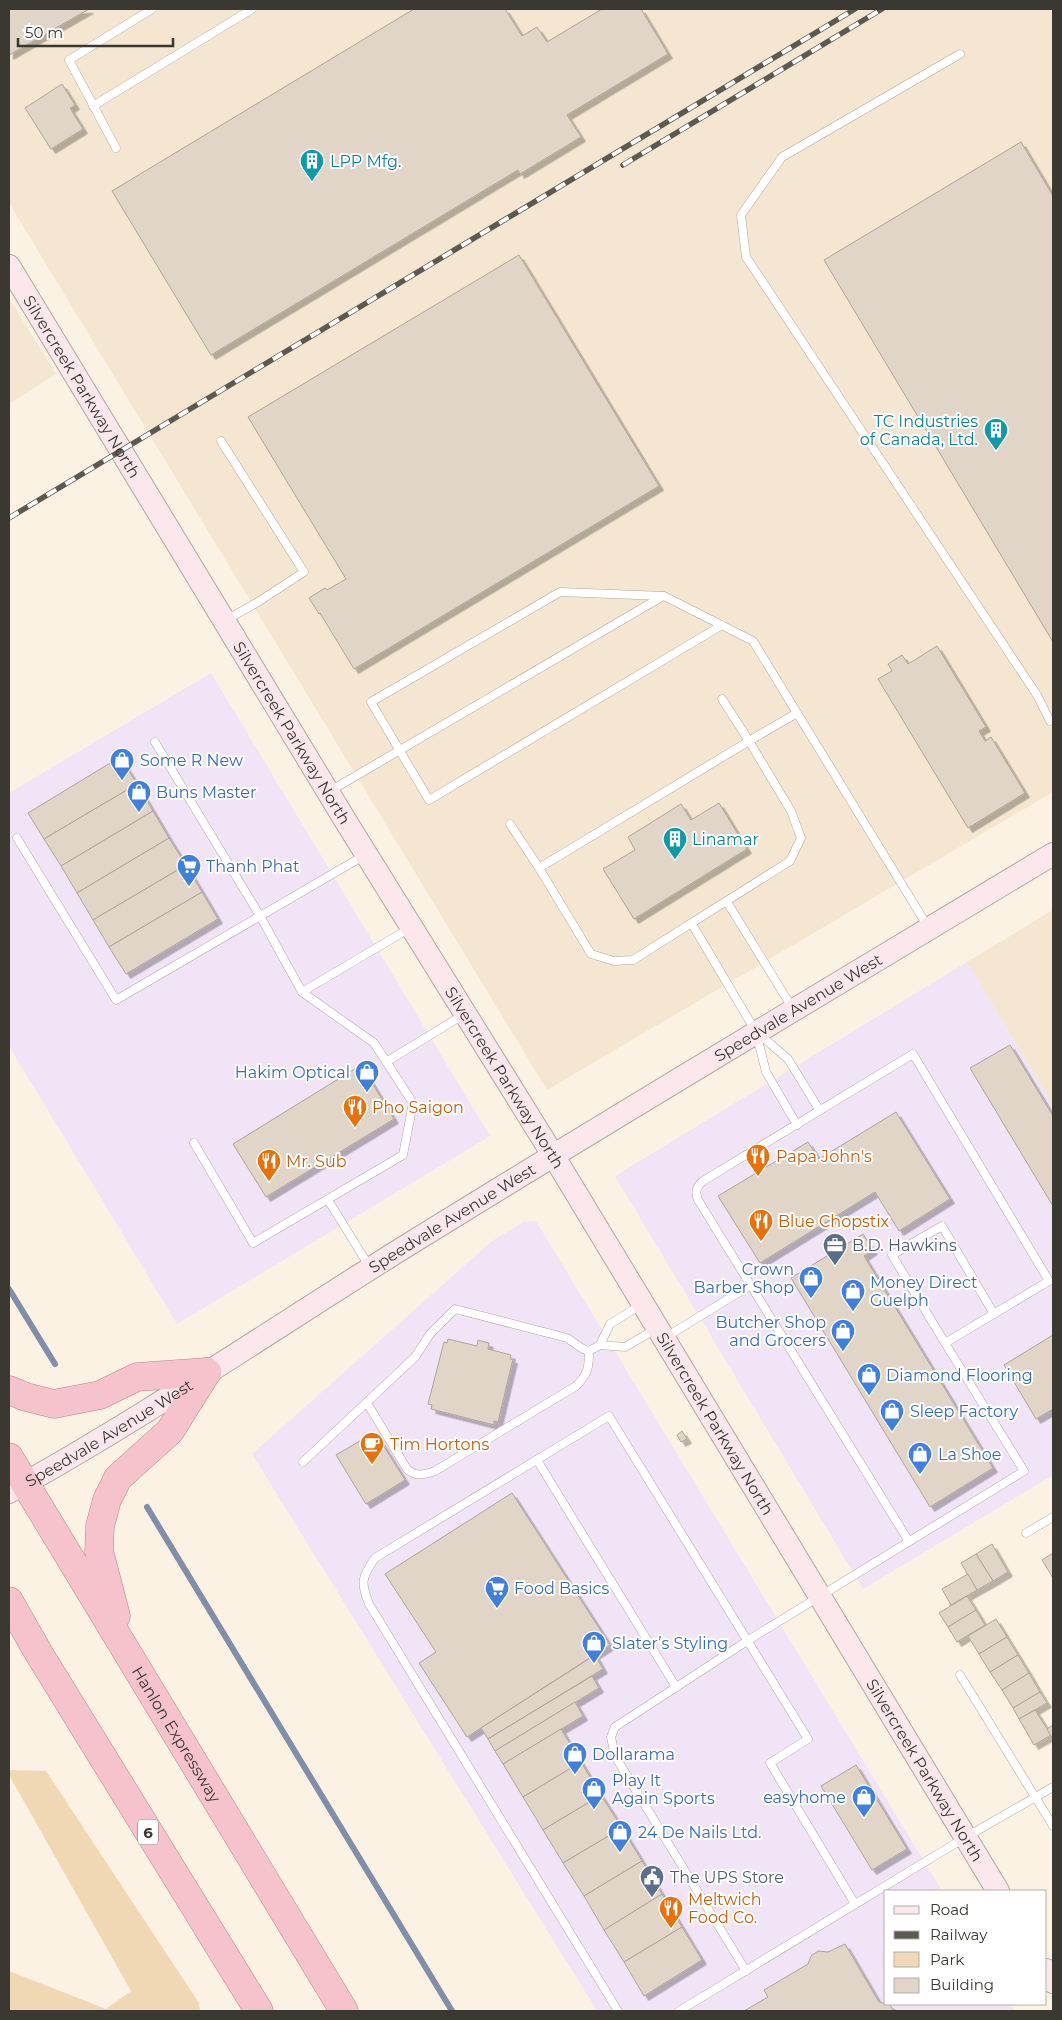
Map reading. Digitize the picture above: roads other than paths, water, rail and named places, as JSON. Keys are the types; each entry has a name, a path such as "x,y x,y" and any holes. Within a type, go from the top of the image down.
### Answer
{"highway":[{"path":"9,1390 26,1397 54,1404 100,1395 138,1377 207,1372"},
{"path":"123,1644 99,1551 100,1526 107,1500 118,1478 170,1431 207,1372"},
{"name":"Hanlon Expressway","path":"9,1457 17,1487 53,1532 123,1644 344,2011"},
{"name":"6","path":"9,1601 38,1652 259,2011"},
{"path":"9,1630 38,1652"}],"main road":[{"name":"Silvercreek Parkway North","path":"9,266 328,792 553,1155 997,1890"},
{"name":"Speedvale Avenue West","path":"17,1487 207,1372 370,1268 553,1155 1053,854"}],"lane":[{"path":"116,148 69,60 152,9"},
{"path":"93,106 252,9"},
{"path":"960,54 782,157 741,215 746,257 1031,687 1052,722"},
{"path":"221,441 304,572 225,621"},
{"path":"722,625 429,800 398,751 371,702 560,592 664,596 722,625 753,642 929,929"},
{"path":"328,792 664,596"},
{"path":"510,824 591,954 614,961 633,960 790,862 801,838 791,811 722,699"},
{"path":"539,868 797,713"},
{"path":"154,742 260,916 302,992 374,1043 413,1103 403,1155 253,1242 194,1143"},
{"path":"17,838 116,1000 366,854"},
{"path":"727,902 794,1010"},
{"path":"692,924 756,1032 766,1072 797,1124"},
{"path":"302,992 412,927"},
{"path":"386,1062 466,1014"},
{"path":"756,1032 788,1059 820,1111"},
{"path":"908,1540 698,1200 696,1191 703,1181 913,1054 1049,1282 946,1343"},
{"path":"328,1200 370,1268"},
{"path":"746,1971 615,1756 611,1737 614,1727 908,1540 1024,1471 892,1255 942,1226 994,1314"},
{"path":"303,1462 415,1357 430,1334 455,1309 566,1338 582,1349 589,1351 600,1345 625,1347 661,1333 750,1285"},
{"path":"600,1345 610,1324 643,1304"},
{"path":"367,1403 407,1469 412,1474 424,1474 435,1471 576,1386 584,1378 589,1368 589,1351"},
{"path":"618,2011 368,1604 362,1588 366,1572 375,1558 609,1416 808,1739 770,1763 856,1904"},
{"path":"537,1460 676,1687"},
{"path":"1026,1533 1053,1517"},
{"path":"960,1675 1053,1826"},
{"path":"679,2011 1053,1787"}],"waterway":[{"path":"9,1289 55,1364"},
{"path":"147,1507 452,2011"}],"railway":[{"path":"9,518 855,9"},
{"path":"623,165 882,9"}],"place":[{"name":"LPP Mfg.","path":"312,182"},
{"name":"TC Industries of Canada, Ltd.","path":"996,451"},
{"name":"Some R New","path":"122,781"},
{"name":"Buns Master","path":"139,813"},
{"name":"Linamar","path":"675,860"},
{"name":"Thanh Phat","path":"189,887"},
{"name":"Hakim Optical","path":"367,1093"},
{"name":"Pho Saigon","path":"355,1128"},
{"name":"Papa John's","path":"758,1177"},
{"name":"Mr. Sub","path":"269,1182"},
{"name":"Blue Chopstix","path":"761,1242"},
{"name":"B.D. Hawkins","path":"835,1266"},
{"name":"Crown Barber Shop","path":"811,1299"},
{"name":"Money Direct Guelph","path":"853,1312"},
{"name":"Butcher Shop and Grocers","path":"843,1352"},
{"name":"Diamond Flooring","path":"869,1396"},
{"name":"Sleep Factory","path":"892,1432"},
{"name":"Tim Hortons","path":"372,1465"},
{"name":"La Shoe","path":"920,1475"},
{"name":"Food Basics","path":"497,1609"},
{"name":"Slater’s Styling","path":"594,1664"},
{"name":"Dollarama","path":"575,1775"},
{"name":"Play It Again Sports","path":"594,1810"},
{"name":"easyhome","path":"864,1818"},
{"name":"24 De Nails Ltd.","path":"620,1853"},
{"name":"The UPS Store","path":"652,1898"},
{"name":"Meltwich Food Co.","path":"671,1929"}]}
